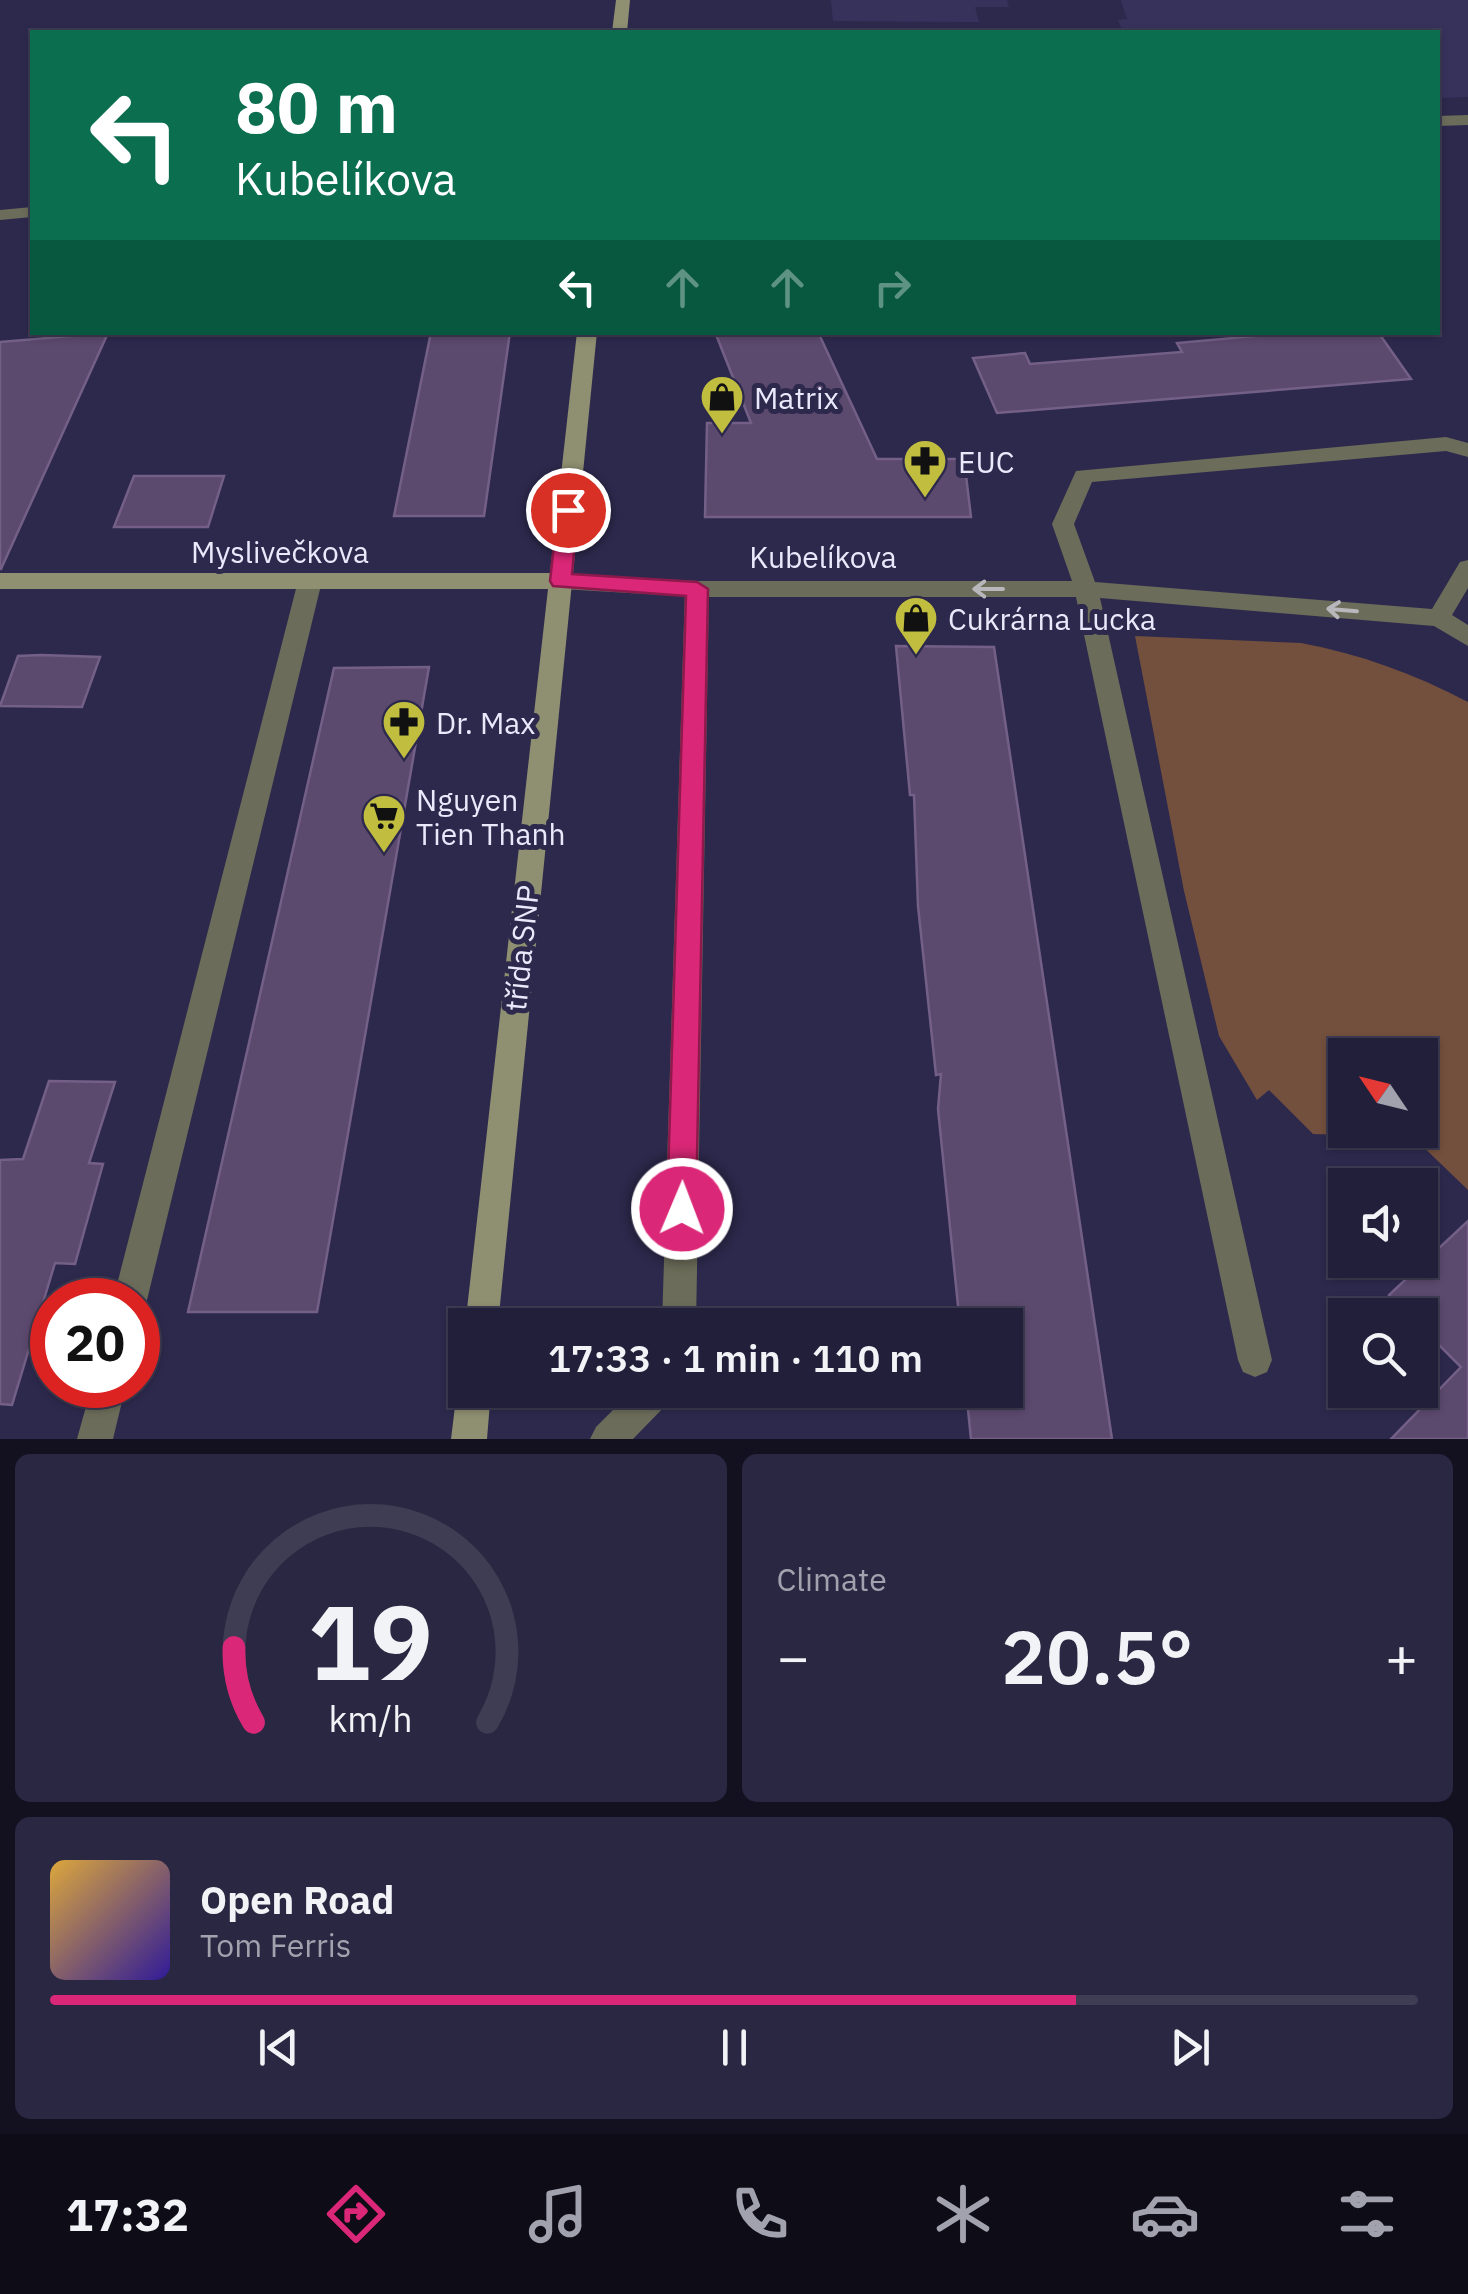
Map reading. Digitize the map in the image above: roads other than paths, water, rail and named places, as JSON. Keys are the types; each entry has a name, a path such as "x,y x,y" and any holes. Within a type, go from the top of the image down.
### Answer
{"street":[{"path":"620,30 624,0"},
{"path":"1440,121 1468,120"},
{"path":"0,214 30,212"},
{"name":"třída SNP","path":"483,1308 588,335"},
{"path":"1255,1360 1086,589 1063,524 1084,476 1446,444 1468,450"},
{"path":"1439,618 1468,568"},
{"path":"136,1278 310,581"},
{"name":"Myslivečkova","path":"0,582 560,581"},
{"name":"Kubelíkova","path":"560,581 697,589 1086,589 1439,618 1468,637"},
{"path":"679,1308 697,589"},
{"path":"95,1439 103,1408"},
{"path":"469,1439 472,1408"},
{"path":"608,1439 639,1408"}],"place":[{"name":"Matrix","path":"722,435"},
{"name":"EUC","path":"925,499"},
{"name":"Cukrárna Lucka","path":"916,656"},
{"name":"Dr. Max","path":"404,760"},
{"name":"Nguyen Tien Thanh","path":"384,854"}]}
